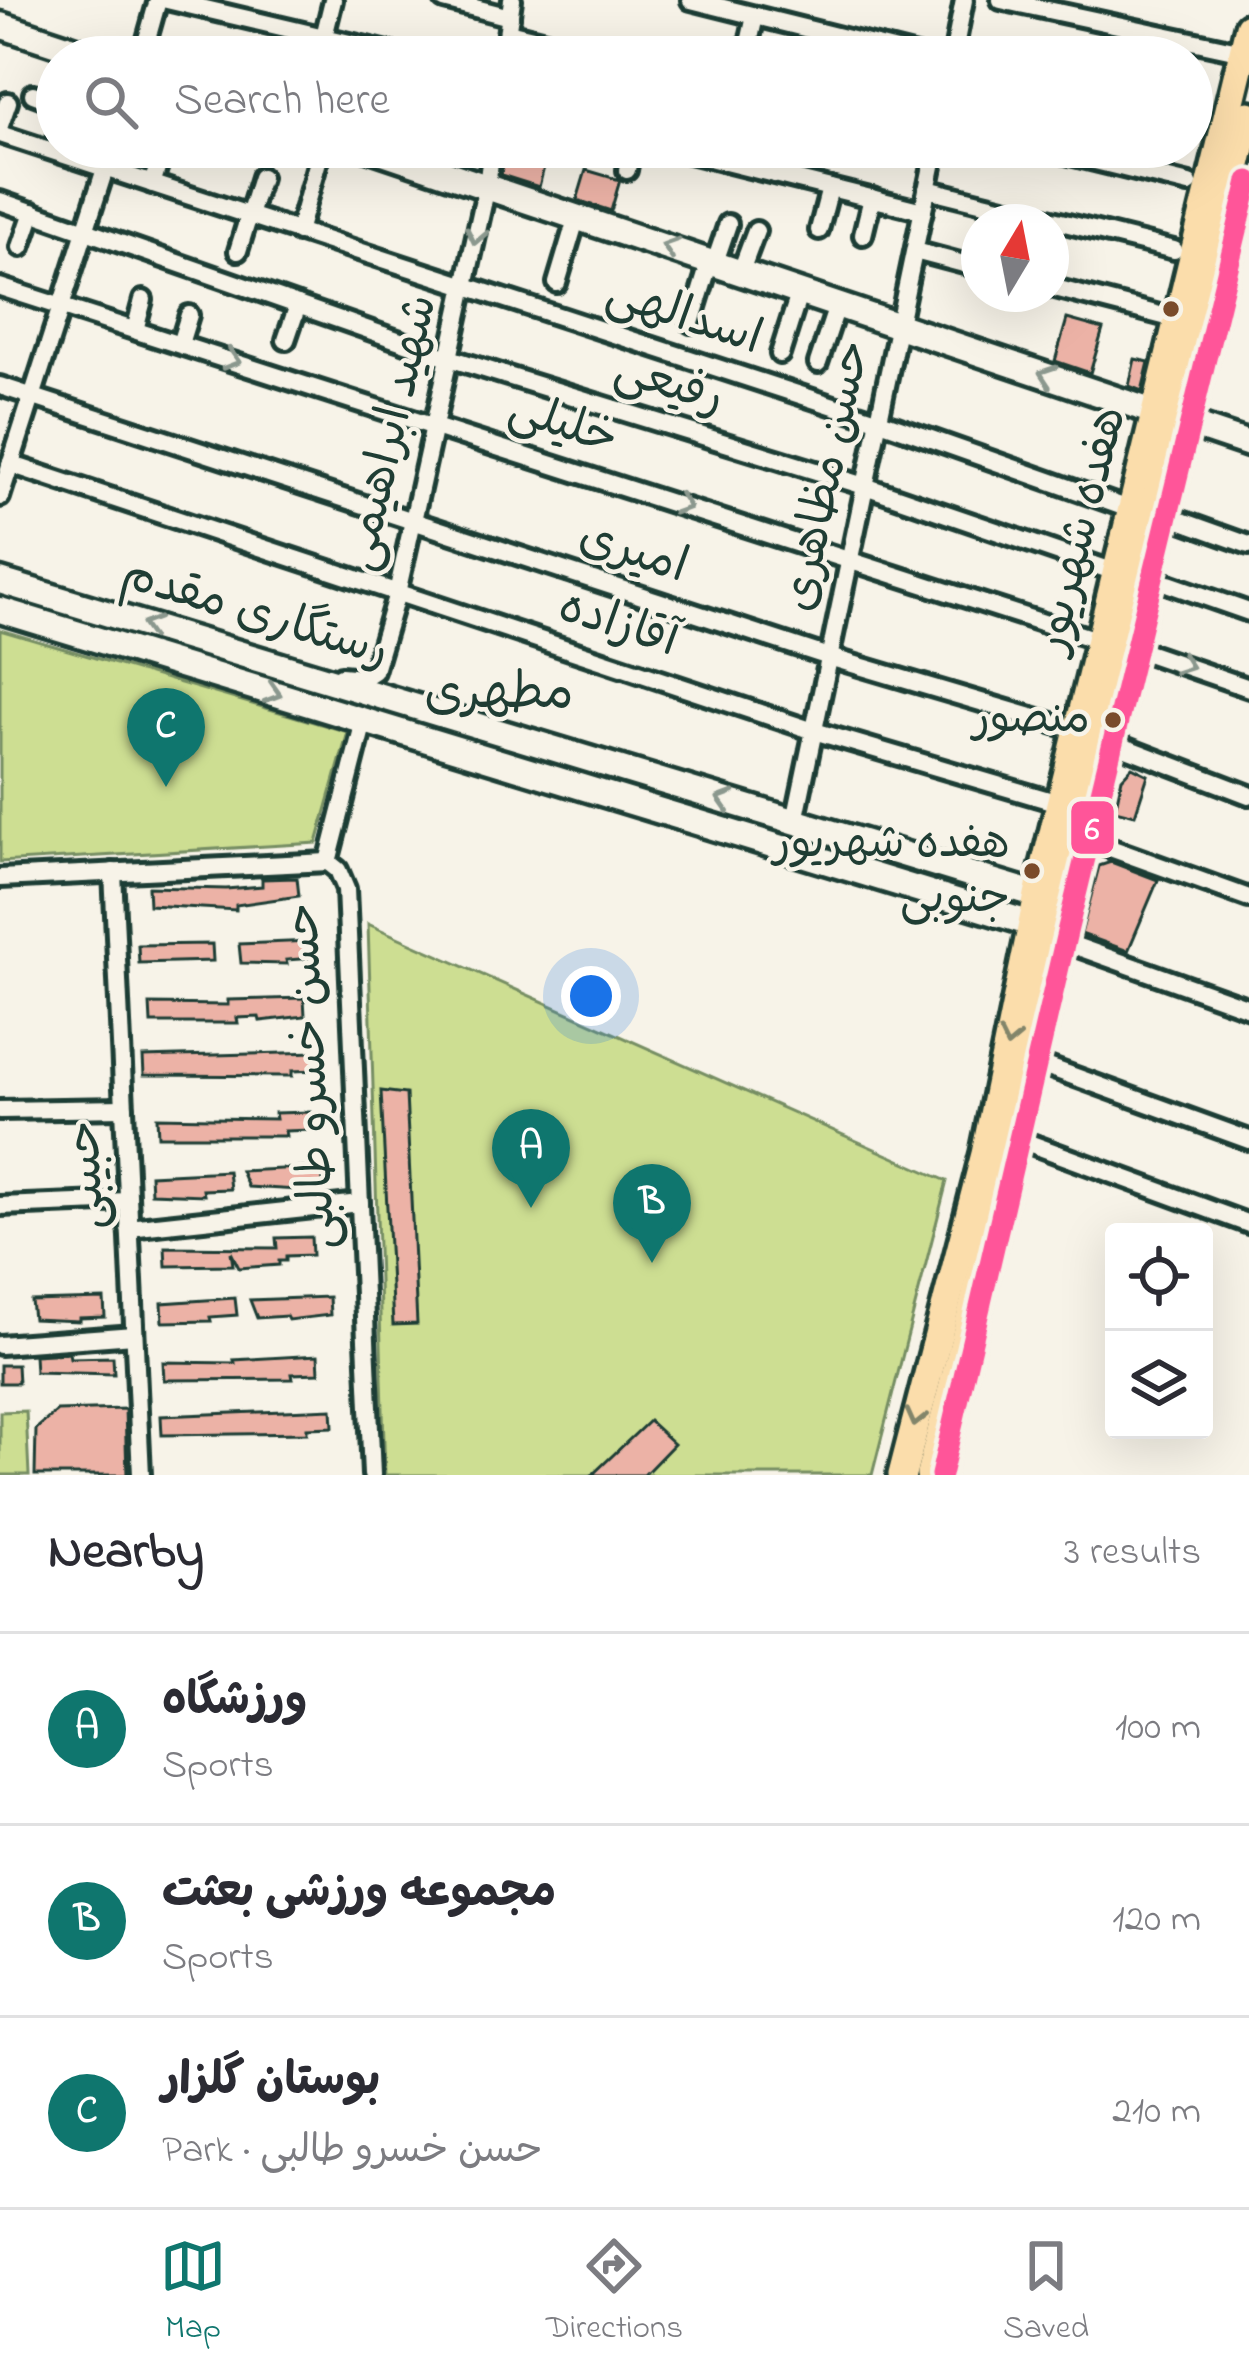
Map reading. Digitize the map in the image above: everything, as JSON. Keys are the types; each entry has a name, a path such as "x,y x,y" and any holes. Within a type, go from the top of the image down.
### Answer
{"main road":[{"path":"0,25 36,37"},
{"name":"هفده شهریور","path":"1048,898 1074,835 1089,734 1166,417 1179,320 1246,40"},
{"name":"هفده شهریور","path":"1110,642 1132,509 1240,186 1249,115"},
{"path":"432,168 1249,444"},
{"name":"رستگاری مقدم","path":"0,580 1048,898"},
{"name":"رستگاری مقدم","path":"0,610 1046,931"},
{"path":"406,734 414,706"},
{"name":"هفده شهریور","path":"930,1475 1015,1138 1062,804 1089,734"},
{"name":"هفده شهریور","path":"902,1475 1046,931"}],"street":[{"path":"148,36 158,0"},
{"path":"167,0 320,36"},
{"path":"324,36 333,0"},
{"path":"444,0 510,16 547,36"},
{"path":"692,0 836,36"},
{"path":"957,36 964,0"},
{"path":"1001,0 1246,40"},
{"path":"751,36 755,16"},
{"path":"0,130 8,101"},
{"name":"اسدالهی","path":"0,130 36,143"},
{"path":"152,184 157,168"},
{"path":"298,232 316,168"},
{"name":"شهید ابراهیمی","path":"310,674 370,675 397,593 489,168"},
{"path":"750,168 923,211"},
{"name":"حسن مظاهری","path":"795,821 931,168"},
{"path":"1124,168 1189,184"},
{"path":"4,480 105,169"},
{"name":"اسدالهی","path":"105,169 880,421 1132,509"},
{"path":"238,251 261,177"},
{"path":"820,230 830,188"},
{"path":"927,189 1174,250"},
{"path":"863,235 872,198"},
{"name":"رفیعی","path":"0,201 449,358 865,486 1118,573"},
{"path":"21,247 33,212"},
{"path":"556,283 577,216"},
{"path":"692,323 728,224"},
{"path":"741,271 756,231"},
{"path":"915,251 961,263"},
{"name":"خلیلی","path":"0,287 1249,688"},
{"path":"780,354 800,291"},
{"path":"1069,292 1179,320"},
{"path":"135,330 143,300"},
{"path":"818,363 838,303"},
{"path":"286,340 298,305"},
{"path":"180,344 189,315"},
{"name":"امیری","path":"0,386 829,657 1089,734 1249,795"},
{"name":"آقازاده","path":"4,480 397,593 814,731 1062,804"},
{"path":"1182,521 1249,545"},
{"path":"1169,584 1249,612"},
{"path":"328,862 364,721"},
{"path":"1074,835 1249,898"},
{"name":"حسن خسرو طالبی","path":"0,878 328,862 338,871 346,889 372,1475"},
{"name":"حبیبی","path":"113,872 141,1475"},
{"path":"1046,931 1249,1009"},
{"path":"1029,1060 1249,1140"},
{"path":"0,1110 124,1108"},
{"path":"1015,1138 1249,1224"},
{"path":"0,1206 128,1201"},
{"path":"129,1228 360,1202"},
{"path":"0,1345 134,1335"}],"green space":[{"path":"0,588 404,709 399,715 387,714 0,597"},
{"path":"0,630 348,732 317,843 0,862"},
{"path":"431,721 1019,899 1025,906 999,904 435,728"},
{"path":"368,924 947,1181 872,1475 385,1475"},
{"path":"26,1411 29,1475 0,1475 0,1412"}],"building":[{"path":"502,168 544,168 539,187 501,175"},
{"path":"586,170 620,180 611,211 577,200"},
{"path":"1067,319 1103,329 1090,373 1055,361"},
{"path":"1135,359 1149,362 1142,391 1129,386"},
{"path":"1132,767 1148,775 1135,815 1115,810 1122,778"},
{"path":"1111,862 1158,880 1128,951 1081,934 1099,866"},
{"path":"297,878 299,896 236,905 236,910 149,905 148,887 226,889 262,886 262,879"},
{"path":"311,941 313,958 286,960 287,964 241,963 239,944"},
{"path":"212,944 213,961 139,963 138,945"},
{"path":"304,998 305,1016 260,1021 259,1017 237,1018 238,1023 151,1023 150,1004 228,1005 228,1000"},
{"path":"317,1052 319,1070 292,1071 292,1076 144,1075 143,1057"},
{"path":"381,1091 406,1094 417,1324 393,1325"},
{"path":"310,1112 312,1130 285,1131 286,1136 158,1136 157,1117 276,1119 275,1113"},
{"path":"322,1167 323,1184 296,1185 297,1190 248,1187 241,1171"},
{"path":"228,1171 230,1189 203,1190 204,1195 151,1193 150,1175"},
{"path":"311,1237 312,1255 286,1256 279,1265 239,1268 231,1252 233,1265 166,1266 165,1247 277,1248 276,1238"},
{"path":"329,1297 330,1315 288,1320 286,1316 257,1318 250,1300"},
{"path":"235,1298 237,1315 163,1322 162,1303"},
{"path":"104,1299 105,1317 33,1319 31,1301"},
{"path":"69,1353 70,1358 113,1357 114,1374 35,1372 34,1355"},
{"path":"318,1355 319,1373 292,1374 293,1379 164,1380 163,1362 235,1363"},
{"path":"0,1365 17,1365 18,1383 0,1383"},
{"path":"125,1409 127,1475 35,1475 36,1429 57,1411"},
{"path":"332,1409 333,1427 307,1428 307,1433 162,1435 161,1416"},
{"path":"649,1421 674,1444 644,1475 592,1475"}],"transit line":[{"name":"6","path":"941,1475 1249,181"}],"place":[{"name":"منصور","path":"1113,720"},
{"name":"بوستان گلزار","path":"166,787"},
{"name":"هفده شهریور جنوبی","path":"1032,871"},
{"name":"ورزشگاه","path":"531,1208"},
{"name":"مجموعه ورزشی بعثت","path":"652,1263"}],"district":[{"name":"مطهری","path":"499,694"}]}
